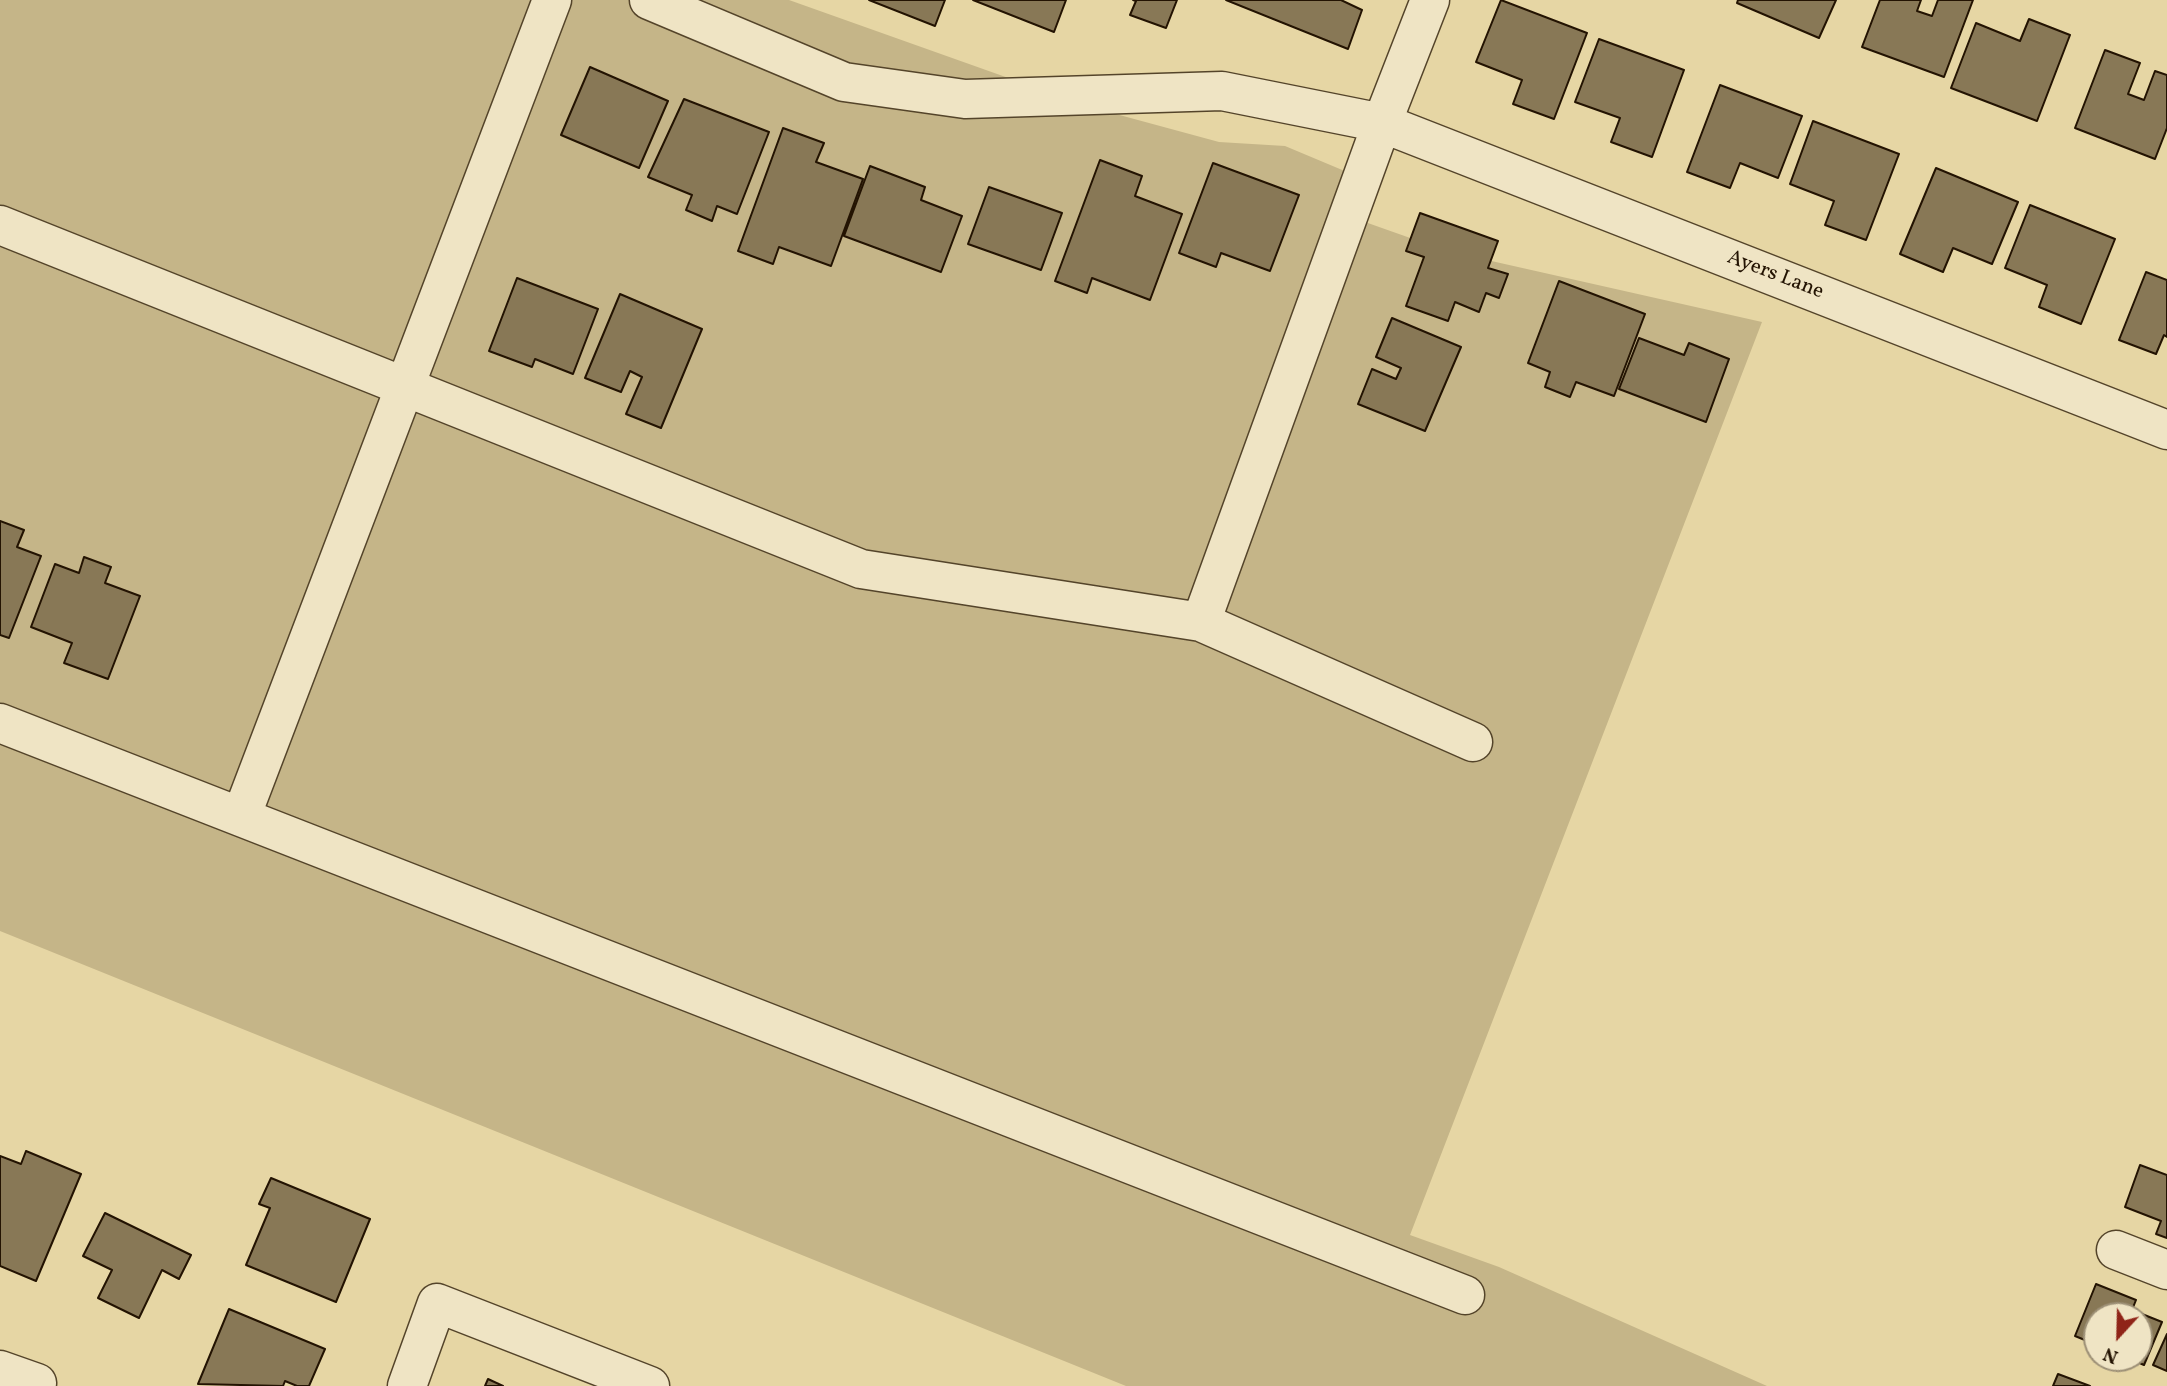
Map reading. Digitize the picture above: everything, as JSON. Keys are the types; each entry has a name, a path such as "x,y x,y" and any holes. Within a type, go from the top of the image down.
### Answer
{"street":[{"path":"241,817 402,388 552,0"},
{"name":"Ayers Lane","path":"649,0 844,82 965,99 1222,90 1382,123 2167,430"},
{"path":"1201,622 1382,123 1430,0"},
{"path":"0,225 402,388 861,569 1201,622 1473,742"},
{"path":"0,723 1465,1295"},
{"path":"2116,1250 2167,1270"},
{"path":"407,1386 437,1303 650,1386"},
{"path":"0,1370 37,1384"}],"shaded area":[{"path":"0,0 789,0 1090,107 1219,142 1285,146 1347,172 1348,216 1447,251 1762,322 1410,1235 1499,1267 1767,1386 1126,1386 0,931"}],"building":[{"path":"869,0 945,0 935,26"},
{"path":"973,0 1066,0 1054,32"},
{"path":"1133,0 1177,0 1166,28 1130,15 1136,1"},
{"path":"1226,0 1341,0 1362,10 1348,49"},
{"path":"1501,0 1587,33 1554,119 1513,104 1522,80 1476,62"},
{"path":"1738,0 1836,0 1819,38 1737,3"},
{"path":"1880,0 1921,0 1917,11 1932,16 1938,0 1973,0 1944,77 1862,47"},
{"path":"2029,19 2070,35 2037,121 1951,88 1976,23 2020,41"},
{"path":"1599,39 1684,70 1652,157 1611,142 1620,118 1575,102"},
{"path":"2105,50 2140,63 2128,94 2144,100 2155,71 2167,75 2167,128 2155,159 2075,128"},
{"path":"590,67 668,101 639,168 561,135"},
{"path":"1720,85 1802,116 1778,178 1740,163 1730,188 1687,172"},
{"path":"684,99 769,132 737,214 717,206 712,221 686,210 692,195 648,177"},
{"path":"1813,121 1899,154 1866,240 1825,225 1834,201 1790,184"},
{"path":"783,128 824,143 816,162 863,179 831,266 779,247 773,264 738,251"},
{"path":"1100,160 1142,176 1135,196 1182,214 1150,300 1092,278 1087,293 1055,281"},
{"path":"1213,163 1299,195 1270,271 1221,253 1216,267 1179,253"},
{"path":"870,166 925,187 921,200 962,216 941,272 844,236"},
{"path":"1936,168 2018,202 1992,264 1953,248 1943,272 1900,254"},
{"path":"989,187 1062,213 1041,270 968,244"},
{"path":"2030,205 2115,239 2081,324 2039,307 2047,285 2005,268"},
{"path":"1420,213 1498,241 1488,268 1508,274 1499,298 1486,293 1479,312 1455,302 1448,321 1406,306 1424,257 1406,251"},
{"path":"2146,272 2167,280 2167,337 2164,335 2156,354 2119,340"},
{"path":"517,278 598,309 573,374 535,359 532,367 489,351"},
{"path":"1559,281 1645,314 1614,396 1576,382 1570,397 1545,387 1550,372 1528,363"},
{"path":"620,294 702,329 661,428 626,414 642,377 630,371 621,392 585,378"},
{"path":"1392,318 1461,347 1425,431 1358,404 1372,369 1396,379 1401,368 1376,357"},
{"path":"1639,338 1684,355 1689,343 1729,359 1706,422 1619,389"},
{"path":"0,521 24,530 17,547 41,556 9,638 0,635"},
{"path":"84,557 111,567 105,583 140,596 108,679 64,663 72,643 31,627 55,564 79,573"},
{"path":"26,1151 81,1174 36,1281 0,1266 0,1156 21,1164"},
{"path":"2140,1165 2167,1175 2167,1238 2156,1234 2161,1221 2125,1207"},
{"path":"271,1178 370,1219 336,1302 246,1265 270,1208 259,1204"},
{"path":"105,1213 191,1255 179,1279 162,1270 139,1318 98,1298 112,1270 83,1256"},
{"path":"2096,1284 2136,1300 2135,1302 2089,1302"},
{"path":"229,1309 325,1349 309,1386 297,1386 285,1381 283,1386 198,1384"},
{"path":"2083,1316 2083,1339 2075,1336"},
{"path":"2153,1318 2162,1322 2153,1344"},
{"path":"2167,1334 2167,1371 2153,1365"},
{"path":"2058,1374 2090,1386 2053,1386"},
{"path":"488,1379 503,1386 485,1386"}]}
